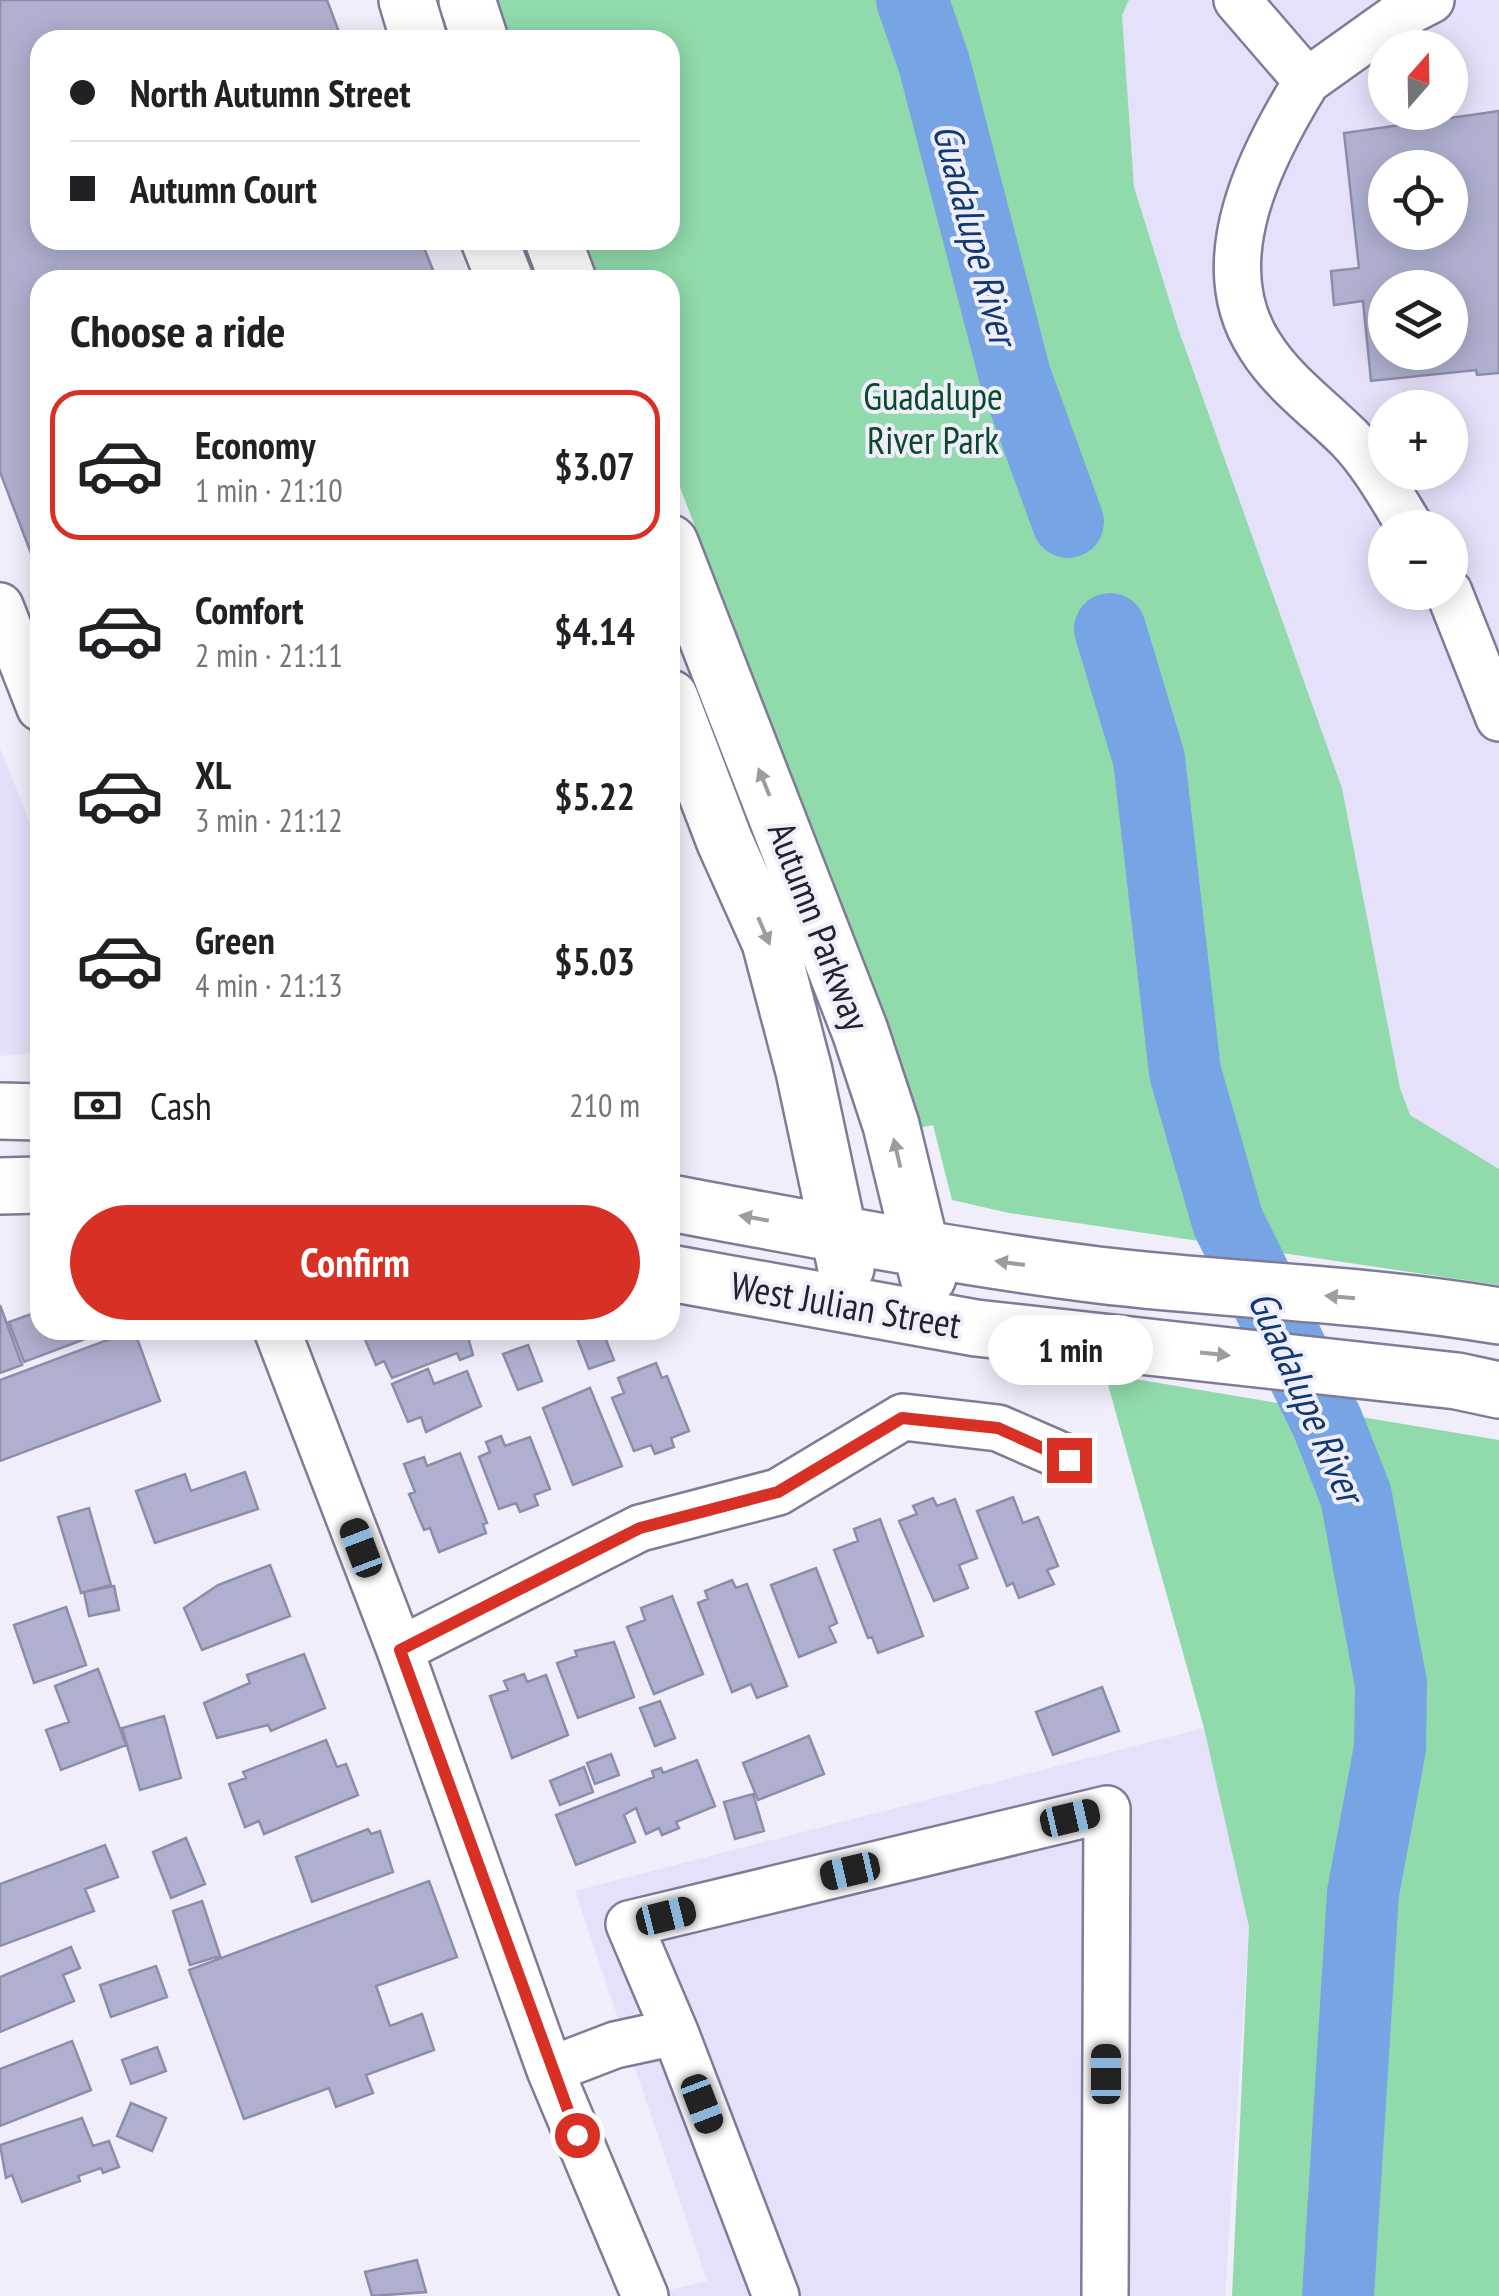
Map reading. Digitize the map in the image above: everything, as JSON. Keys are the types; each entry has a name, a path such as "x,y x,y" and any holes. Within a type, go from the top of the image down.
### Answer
{"main road":[{"path":"407,0 416,30"},
{"path":"467,0 477,30"},
{"name":"Autumn Parkway","path":"680,570 860,1031 891,1125 938,1318"},
{"name":"Autumn Parkway","path":"680,724 725,842 770,942 804,1071 854,1304"},
{"path":"0,1111 30,1112"},
{"path":"0,1186 30,1184"},
{"name":"West Julian Street","path":"680,1205 1100,1275 1437,1305 1499,1316"},
{"name":"West Julian Street","path":"680,1274 976,1328 1478,1386"}],"street":[{"path":"1237,0 1306,81"},
{"path":"1399,510 1354,443 1278,371 1257,342 1241,294 1240,246 1250,192 1270,141 1306,81 1394,19 1431,0"},
{"path":"0,606 30,682"},
{"path":"1456,610 1499,718"},
{"path":"0,1101 30,1088"},
{"path":"281,1340 400,1650 550,2070 645,2296"},
{"path":"296,1378 309,1340"},
{"path":"400,1650 640,1528 778,1492 902,1418 998,1428 1069,1460"},
{"path":"776,2296 676,2032 630,1924 1107,1809 1105,2296"},
{"path":"550,2070 615,2045 676,2032"}],"shaded area":[{"path":"1129,0 1499,0 1499,1169 1410,1116 1400,1088 1342,788 1178,328 1134,187 1122,15"},
{"path":"0,748 30,823 30,1053 0,1056"},
{"path":"1204,1728 1249,1927 1225,2296 643,2296 707,2281 575,1891"}],"green space":[{"name":"Guadalupe River Park","path":"497,0 1129,0 1122,15 1134,187 1178,328 1342,788 1400,1088 1410,1115 1499,1169 1499,1285 1009,1213 952,1200 933,1125 914,1129 860,960 680,487 680,270 595,270 588,250 680,250 680,30 507,30"},
{"path":"1105,1374 1499,1440 1499,2296 1232,2296 1249,1927 1204,1728"}],"building":[{"path":"0,0 327,0 338,30 30,30 30,250 425,250 433,270 30,270 30,551 0,472"},
{"path":"1499,111 1499,373 1477,375 1476,370 1371,381 1370,370 1468,370 1468,270 1368,270 1368,351 1363,301 1334,305 1331,271 1359,268 1344,133 1468,130 1468,115"},
{"path":"0,1305 22,1365 0,1373"},
{"path":"30,1314 30,1340 82,1340 24,1362 9,1322"},
{"path":"107,1340 138,1340 160,1401 0,1461 0,1380"},
{"path":"365,1340 469,1340 473,1355 460,1360 457,1353 392,1378 384,1361 376,1365"},
{"path":"578,1340 606,1340 614,1360 589,1369"},
{"path":"528,1345 542,1381 518,1390 503,1354"},
{"path":"656,1363 662,1378 667,1376 689,1431 671,1438 674,1447 655,1454 651,1445 634,1451 612,1398 624,1393 618,1378"},
{"path":"428,1369 434,1384 467,1371 481,1406 426,1432 421,1417 408,1422 392,1384"},
{"path":"590,1388 622,1466 573,1485 543,1408"},
{"path":"501,1436 505,1446 530,1437 550,1489 534,1495 538,1505 520,1512 516,1503 499,1509 479,1457 490,1452 486,1442"},
{"path":"460,1453 487,1523 483,1524 486,1533 439,1552 430,1528 424,1530 409,1494 415,1492 404,1464 424,1457 427,1466"},
{"path":"245,1472 258,1509 155,1543 136,1491 185,1474 191,1491"},
{"path":"1013,1497 1023,1523 1038,1517 1058,1566 1047,1570 1054,1584 1019,1598 1013,1583 1007,1586 977,1511"},
{"path":"933,1498 937,1506 955,1499 977,1558 959,1565 968,1588 934,1601 899,1521 917,1514 913,1506"},
{"path":"89,1508 111,1585 81,1593 58,1517"},
{"path":"880,1519 923,1636 878,1653 872,1637 868,1638 834,1550 858,1541 854,1529"},
{"path":"270,1565 290,1616 202,1650 184,1608 218,1585"},
{"path":"816,1568 837,1623 829,1627 836,1642 799,1657 771,1585"},
{"path":"732,1580 736,1588 747,1584 787,1686 757,1698 751,1684 732,1692 698,1603 708,1599 705,1591"},
{"path":"114,1586 119,1610 89,1616 84,1592"},
{"path":"672,1596 703,1674 654,1694 627,1627 645,1620 641,1608"},
{"path":"66,1607 86,1665 34,1683 14,1625"},
{"path":"614,1642 634,1697 578,1718 557,1663 577,1656 575,1651"},
{"path":"304,1654 325,1708 271,1731 268,1725 217,1738 204,1703 250,1683 247,1675"},
{"path":"98,1669 126,1745 61,1770 46,1730 69,1722 55,1686"},
{"path":"524,1674 527,1682 546,1675 568,1735 512,1758 490,1696 508,1690 504,1681"},
{"path":"1102,1687 1119,1731 1053,1755 1036,1712"},
{"path":"660,1701 675,1738 655,1746 640,1708"},
{"path":"164,1716 181,1778 140,1790 122,1728"},
{"path":"809,1736 824,1774 758,1800 743,1763"},
{"path":"326,1740 337,1767 346,1764 358,1795 264,1834 259,1821 245,1827 229,1784 246,1778 243,1772"},
{"path":"611,1754 619,1775 595,1784 587,1763"},
{"path":"697,1760 715,1806 676,1822 679,1828 662,1835 659,1828 646,1834 636,1808 624,1815 635,1842 576,1865 556,1815 654,1777 652,1771 661,1768 663,1773"},
{"path":"584,1767 593,1792 560,1805 550,1781"},
{"path":"753,1794 764,1831 735,1839 724,1802"},
{"path":"368,1829 371,1834 380,1831 393,1872 312,1902 296,1857"},
{"path":"186,1838 205,1884 171,1898 153,1852"},
{"path":"105,1845 118,1877 85,1889 94,1911 0,1946 0,1884"},
{"path":"429,1881 457,1957 376,1986 390,2026 422,2014 434,2050 366,2075 373,2093 336,2107 329,2088 244,2119 189,1970"},
{"path":"202,1901 220,1956 190,1965 173,1911"},
{"path":"71,1947 80,1968 63,1975 74,2001 0,2032 0,1977"},
{"path":"156,1966 167,1997 111,2017 100,1985"},
{"path":"72,2041 91,2090 0,2126 0,2069"},
{"path":"157,2047 166,2071 131,2084 122,2060"},
{"path":"131,2103 166,2118 152,2151 117,2136"},
{"path":"82,2118 93,2146 109,2141 119,2167 78,2176 80,2181 22,2202 12,2175 6,2178 0,2145"},
{"path":"417,2260 426,2292 372,2296 365,2272"}],"waterway":[{"name":"Guadalupe River","path":"912,0 934,63 1015,376 1068,522"},
{"name":"Guadalupe River","path":"1110,629 1149,759 1185,1072 1228,1222 1327,1422 1356,1496 1391,1684 1390,1748 1363,1893 1338,2296"}],"route":[{"path":"577,2135 550,2070 400,1650 640,1528 778,1492 902,1418 998,1428 1069,1460"}]}
